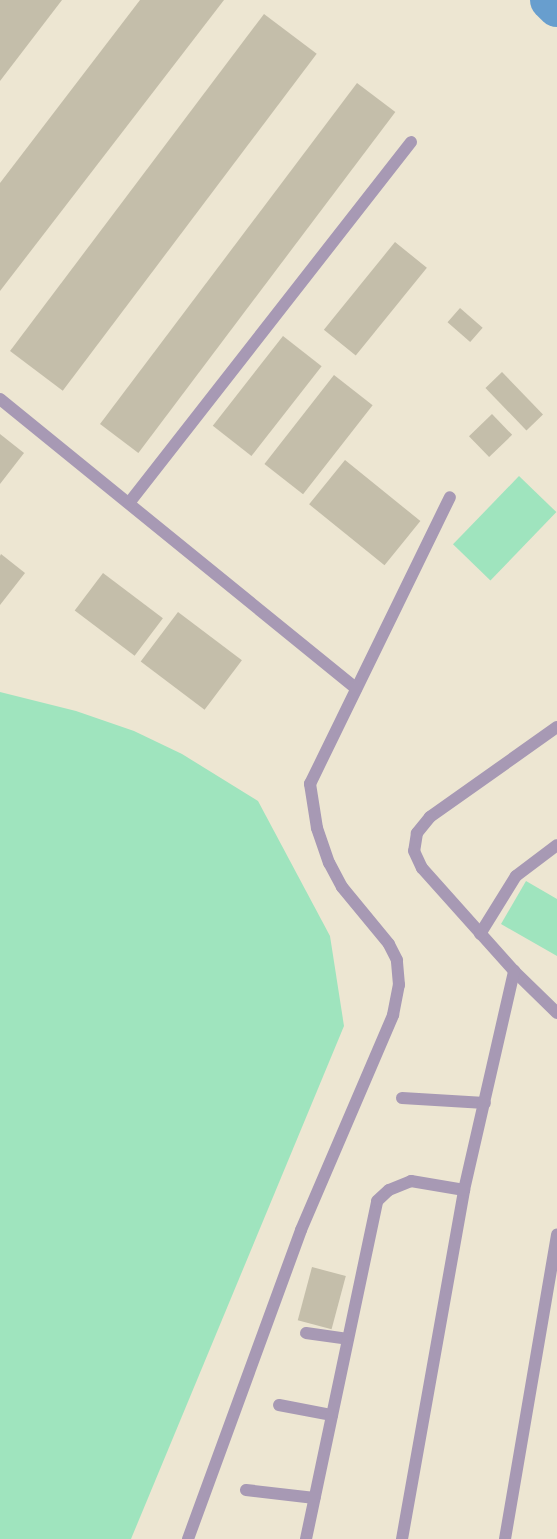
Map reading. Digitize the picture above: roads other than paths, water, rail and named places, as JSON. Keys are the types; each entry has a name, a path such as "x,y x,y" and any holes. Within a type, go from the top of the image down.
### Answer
{"street":[{"path":"128,503 411,142"},
{"path":"0,399 356,688"},
{"path":"188,1539 301,1230 395,1008 399,985 397,960 389,944 342,887 329,863 317,828 310,784 450,497"},
{"path":"557,726 430,816 417,833 414,851 422,868 514,971 557,1014"},
{"path":"480,934 516,876 557,845"},
{"path":"402,1539 464,1190 514,971"},
{"path":"402,1098 485,1104"},
{"path":"306,1539 377,1201 389,1190 411,1181 464,1190"},
{"path":"505,1539 557,1234"},
{"path":"306,1333 348,1339"},
{"path":"279,1404 332,1415"},
{"path":"246,1490 315,1498"}],"waterway":[{"path":"550,0 557,7"}]}
